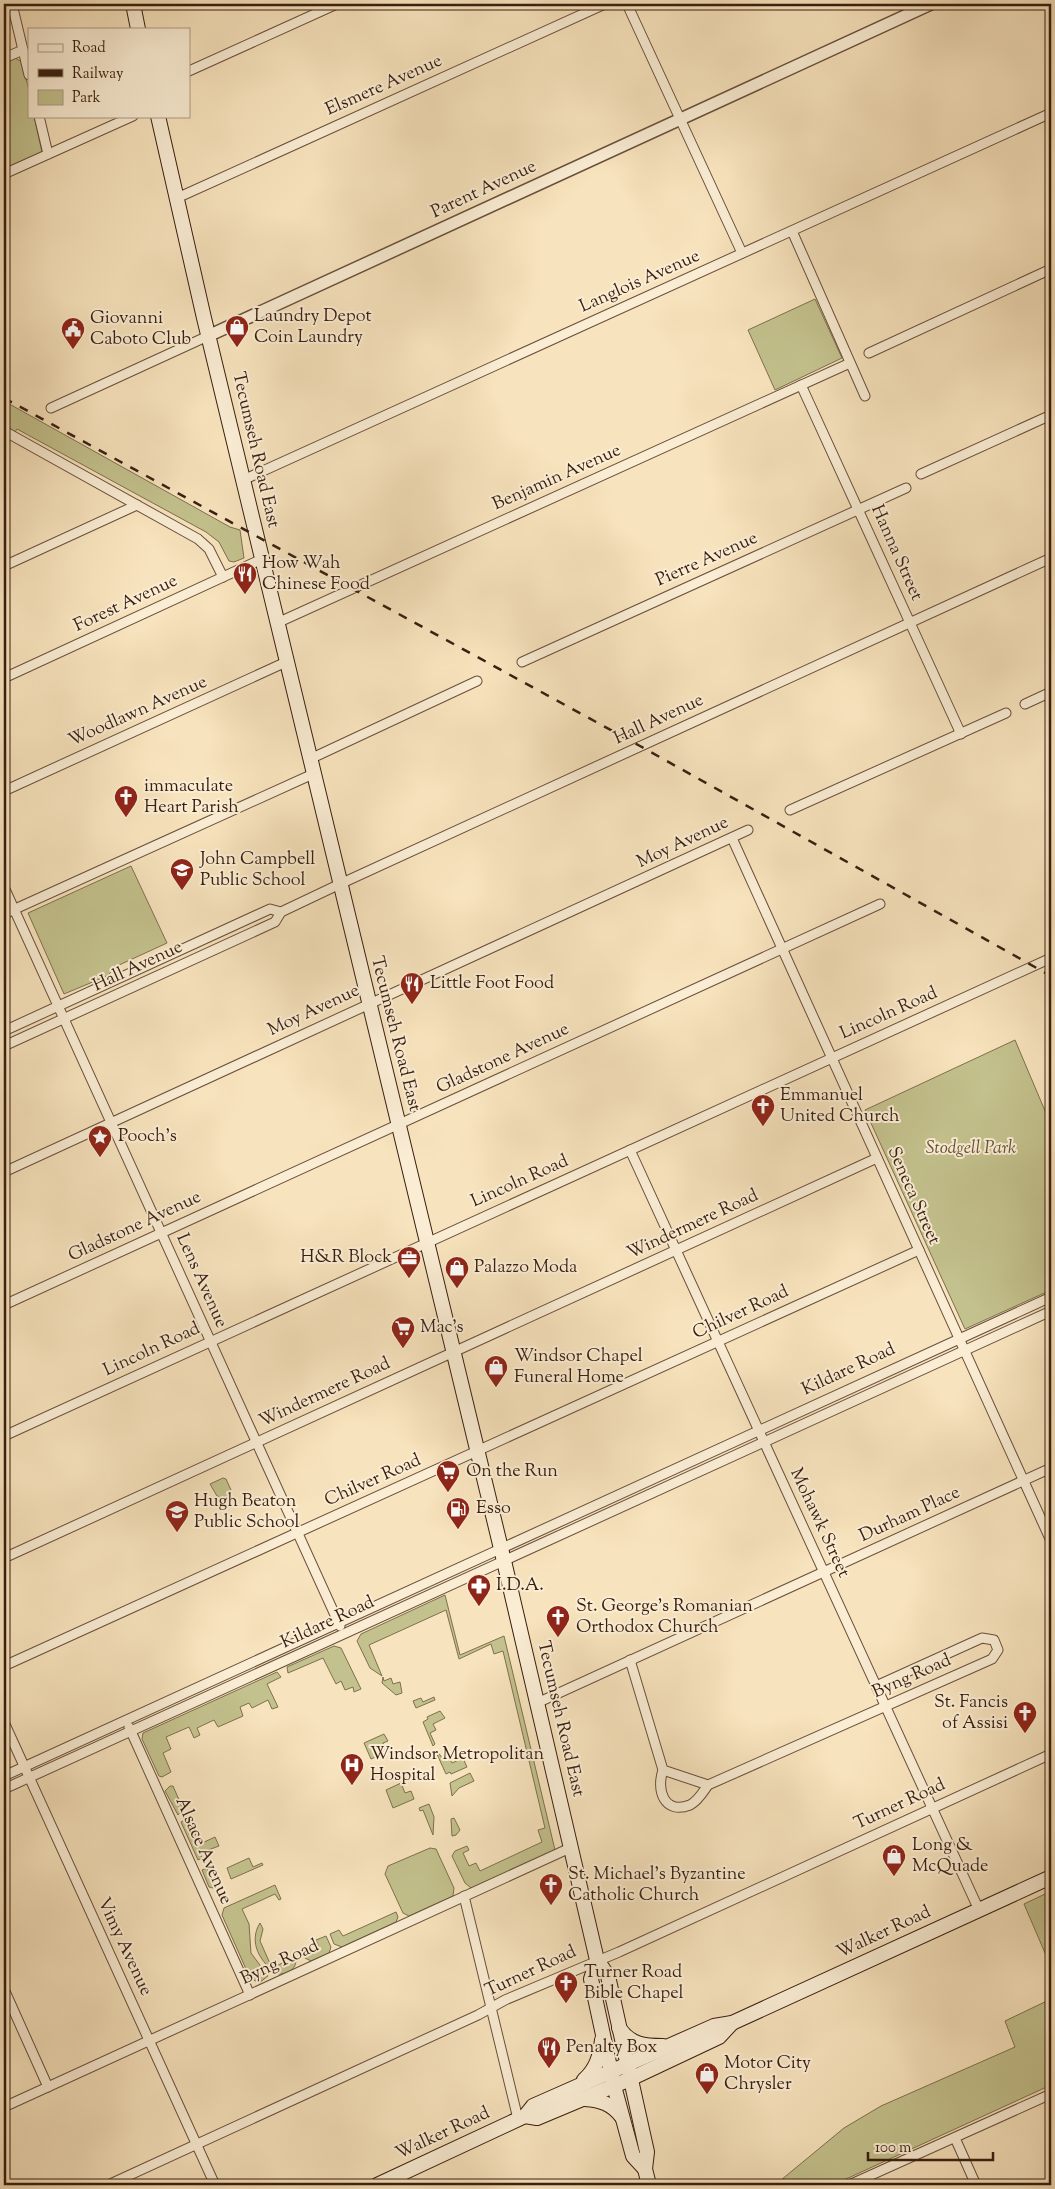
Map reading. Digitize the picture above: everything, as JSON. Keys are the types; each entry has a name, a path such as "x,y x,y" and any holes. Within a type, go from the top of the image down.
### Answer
{"main road":[{"path":"133,4 138,28"},
{"name":"Tecumseh Road East","path":"158,118 208,336 502,1555 597,1960 608,1976 647,2152 645,2169 649,2185"},
{"name":"Walker Road","path":"377,2185 522,2117 533,2106 714,2026 732,2023 1051,1877"},
{"name":"Tecumseh Road East","path":"597,1960 591,1979 614,2086 633,2156 645,2169"},
{"name":"Walker Road","path":"522,2117 537,2118 630,2079 719,2037 732,2023"},
{"path":"619,2027 628,2040 648,2046 667,2046"},
{"path":"578,2086 594,2071 601,2052 603,2029"},
{"path":"583,2099 596,2100 614,2106 622,2118"}],"street":[{"path":"12,4 28,71"},
{"path":"190,71 336,4"},
{"name":"Elsmere Avenue","path":"177,198 605,4"},
{"path":"627,4 742,253"},
{"name":"Parent Avenue","path":"51,408 931,4"},
{"path":"4,58 23,50"},
{"name":"Langlois Avenue","path":"243,480 1051,113"},
{"path":"39,118 48,154"},
{"path":"4,174 129,118"},
{"path":"792,231 865,396"},
{"path":"869,353 1051,269"},
{"name":"Benjamin Avenue","path":"277,622 850,363"},
{"name":"Hanna Street","path":"802,385 961,734"},
{"path":"921,474 1051,415"},
{"path":"4,430 198,539 209,548 223,577"},
{"name":"Pierre Avenue","path":"522,662 906,488"},
{"path":"4,566 137,505"},
{"name":"Hall Avenue","path":"4,1046 275,922 281,912 340,884 1051,558"},
{"name":"Forest Avenue","path":"4,678 262,560"},
{"name":"Woodlawn Avenue","path":"4,791 286,662"},
{"path":"310,759 476,681"},
{"path":"1025,704 1051,692"},
{"path":"790,810 1006,713"},
{"path":"4,914 313,774"},
{"name":"Moy Avenue","path":"4,1172 748,830"},
{"name":"Seneca Street","path":"732,838 1051,1541"},
{"name":"Lens Avenue","path":"4,887 344,1634"},
{"name":"Gladstone Avenue","path":"4,1304 880,904"},
{"name":"Hall Avenue","path":"4,1031 270,909 281,912"},
{"name":"Lincoln Road","path":"4,1436 1051,958"},
{"name":"Mohawk Street","path":"630,1150 979,1910"},
{"name":"Windermere Road","path":"4,1558 877,1158"},
{"name":"Chilver Road","path":"4,1666 919,1250"},
{"name":"Kildare Road","path":"4,1789 344,1634 660,1475 1051,1297"},
{"name":"Kildare Road","path":"4,1776 338,1623 666,1487 1051,1311"},
{"name":"Durham Place","path":"537,1703 1051,1468"},
{"path":"660,1475 666,1487"},
{"name":"Byng Road","path":"630,1660 663,1770 658,1783 661,1796 669,1804 680,1807 690,1805 700,1798 708,1785 992,1659 998,1650 994,1640 982,1638 876,1686"},
{"name":"Alsace Avenue","path":"126,1720 250,1994"},
{"name":"Vimy Avenue","path":"4,1722 215,2185"},
{"name":"Turner Road","path":"108,2185 491,2007 619,1952 1051,1754"},
{"path":"663,1770 708,1785"},
{"name":"Byng Road","path":"4,2107 570,1848"},
{"path":"464,1896 491,2007 522,2117"},
{"path":"4,1989 48,2087"},
{"path":"849,2185 1051,2094"},
{"path":"955,2138 976,2185"}],"green space":[{"path":"15,58 22,62 28,87 28,118 34,118 42,152 4,169 4,62"},
{"path":"815,299 842,358 775,390 748,330"},
{"path":"4,401 230,527 240,530 244,558 234,562 229,561 219,542 206,532 17,429 15,432 4,425"},
{"path":"131,866 167,943 117,966 107,976 64,994 28,913"},
{"name":"Stodgell Park","path":"1015,1040 1051,1125 1051,1290 965,1329 865,1110"},
{"path":"223,1478 226,1479 231,1490 229,1495 221,1498 217,1496 210,1484"},
{"path":"445,1595 460,1655 504,1636 555,1850 471,1888 465,1883 452,1856 455,1851 467,1846 469,1850 463,1853 469,1866 476,1863 480,1871 542,1842 538,1830 545,1828 503,1651 494,1654 491,1644 459,1659 446,1610 369,1645 382,1676 370,1668 357,1641 361,1634"},
{"path":"334,1646 341,1648 361,1689 354,1692 353,1687 345,1690 341,1681 336,1684 323,1658 288,1673 287,1667"},
{"path":"277,1672 281,1677 267,1684 278,1707 272,1709 268,1700 252,1708 249,1703 240,1707 243,1716 218,1727 214,1720 197,1728 200,1735 194,1738 189,1727 166,1737 171,1749 163,1753 171,1772 162,1777 159,1776 142,1739 143,1733"},
{"path":"383,1677 384,1681 391,1678 393,1684 400,1682 402,1693 396,1695 382,1683"},
{"path":"434,1697 435,1700 416,1708 413,1701 421,1698 423,1702"},
{"path":"440,1711 445,1718 433,1724 436,1730 430,1733 435,1744 433,1746 423,1722 428,1719 427,1717"},
{"path":"384,1734 388,1741 383,1743 387,1752 371,1759 364,1743"},
{"path":"436,1752 442,1758 448,1756 452,1763 463,1758 467,1767 451,1774 450,1772 446,1774"},
{"path":"470,1773 474,1781 459,1788 452,1796 450,1783"},
{"path":"401,1783 405,1793 411,1791 414,1799 393,1808 386,1790"},
{"path":"170,1786 173,1786 183,1809 178,1815 165,1791"},
{"path":"429,1804 434,1817 433,1835 423,1810 420,1811 419,1808"},
{"path":"188,1818 200,1844 215,1837 219,1846 200,1853 202,1858 198,1860 181,1822"},
{"path":"454,1818 460,1830 456,1835 452,1836 451,1819"},
{"path":"430,1848 436,1849 454,1888 453,1896 409,1916 403,1913 385,1874 388,1866"},
{"path":"249,1858 253,1867 262,1863 263,1865 231,1879 227,1868"},
{"path":"207,1868 215,1887 213,1888 209,1887 202,1870"},
{"path":"275,1885 281,1899 279,1900 275,1894 242,1909 249,1924 251,1953 268,1976 259,1983 250,1978 222,1915 224,1908"},
{"path":"1045,1894 1051,1909 1051,1967 1024,1904"},
{"path":"396,1912 398,1917 396,1922 342,1947 334,1944 330,1934 339,1930 343,1936"},
{"path":"260,1923 263,1929 260,1941 272,1968 295,1957 294,1967 288,1972 278,1974 261,1958 255,1937"},
{"path":"326,1936 331,1947 329,1953 311,1961 305,1958 304,1954 319,1947 316,1940"},
{"path":"1051,1999 1051,2085 833,2185 775,2185 844,2128 881,2106 1015,2047 1005,2021"}],"railway":[{"path":"4,398 640,746 1051,976"}],"place":[{"name":"Laundry Depot Coin Laundry","path":"237,348"},
{"name":"Giovanni Caboto Club","path":"73,350"},
{"name":"How Wah Chinese Food","path":"245,595"},
{"name":"immaculate Heart Parish","path":"126,818"},
{"name":"John Campbell Public School","path":"182,891"},
{"name":"Little Foot Food","path":"412,1005"},
{"name":"Emmanuel United Church","path":"763,1127"},
{"name":"Pooch’s","path":"100,1158"},
{"name":"H&R Block","path":"409,1279"},
{"name":"Palazzo Moda","path":"457,1289"},
{"name":"Mac's","path":"403,1349"},
{"name":"Windsor Chapel Funeral Home","path":"496,1388"},
{"name":"On the Run","path":"448,1493"},
{"name":"Esso","path":"458,1530"},
{"name":"Hugh Beaton Public School","path":"177,1533"},
{"name":"I.D.A.","path":"479,1607"},
{"name":"St. George's Romanian Orthodox Church","path":"558,1638"},
{"name":"St. Fancis of Assisi","path":"1025,1734"},
{"name":"Windsor Metropolitan Hospital","path":"352,1786"},
{"name":"Long & McQuade","path":"894,1877"},
{"name":"St. Michael's Byzantine Catholic Church","path":"551,1906"},
{"name":"Turner Road Bible Chapel","path":"566,2004"},
{"name":"Penalty Box","path":"549,2069"},
{"name":"Motor City Chrysler","path":"707,2095"}]}
